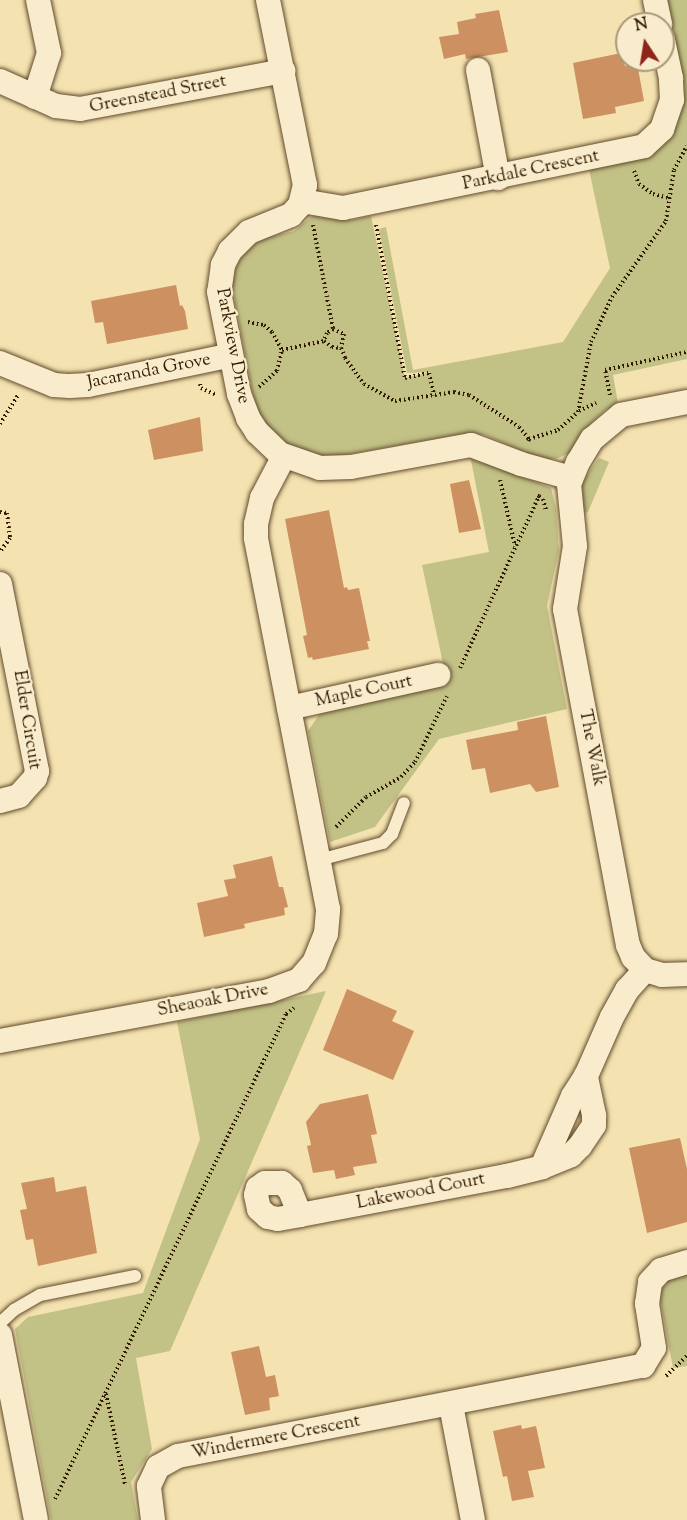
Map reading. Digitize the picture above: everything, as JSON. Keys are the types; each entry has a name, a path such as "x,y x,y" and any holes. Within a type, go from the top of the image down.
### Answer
{"street":[{"path":"35,97 49,53 38,0"},
{"path":"268,0 304,179 302,201"},
{"path":"477,70 498,178"},
{"name":"Greenstead Street","path":"0,81 68,109 94,108 283,71"},
{"name":"Parkdale Crescent","path":"302,201 344,208 372,204 644,147 662,129 672,100 670,72"},
{"name":"Parkview Drive","path":"302,201 291,215 249,232 230,251 222,265 219,292 239,394 248,418 270,446 284,456 305,465 339,468 471,445 521,464 571,478"},
{"name":"Jacaranda Grove","path":"0,363 54,386 88,385 231,355"},
{"path":"571,478 592,439 611,421 633,412 687,402"},
{"name":"Sheaoak Drive","path":"0,1041 269,991 299,980 314,963 326,934 328,909 256,524 262,498 284,456"},
{"name":"The Walk","path":"571,478 569,495 575,546 566,592 568,629 628,945 633,957 645,970"},
{"name":"Elder Circuit","path":"0,584 37,771 35,778 19,796 0,801"},
{"name":"Maple Court","path":"289,708 438,675"},
{"path":"645,970 662,975 687,974"},
{"name":"Lakewood Court","path":"300,1215 542,1167 573,1096 586,1076 612,1017 627,990 645,970"},
{"name":"Windermere Crescent","path":"153,1520 149,1486 155,1472 168,1459 643,1366 654,1348 647,1304 650,1282 661,1270 687,1262"},
{"path":"0,1335 36,1520"},
{"path":"451,1404 474,1520"}],"lane":[{"path":"319,860 383,843 392,834 404,803"},
{"path":"0,1323 14,1310 40,1295 135,1276"}],"path":[{"path":"632,166 639,184 653,194 669,198"},
{"path":"372,204 405,378 429,373 434,395"},
{"path":"313,225 333,329"},
{"path":"333,329 327,333 324,341 332,347 341,348"},
{"path":"333,329 344,334 341,348 345,358 364,384 380,395 395,401 454,392 469,395 519,427 529,439"},
{"path":"578,412 610,396 605,370 687,352"},
{"path":"0,424 29,376"},
{"path":"505,480 499,477 516,547"},
{"path":"0,512 7,513 10,538 0,552"},
{"path":"106,1394 125,1486"}],"shaded area":[{"path":"655,0 687,0 687,359 613,375 618,403 605,410 590,424 572,452 556,459 540,459 485,435 467,433 338,456 314,456 290,446 274,435 263,422 254,400 232,286 237,264 248,248 265,238 294,231 315,214 352,220 371,216 405,378 432,372 407,373 379,229 386,227 413,370 563,342 610,268 587,160 662,129 659,72 675,72 675,12 656,12"},
{"path":"470,455 551,488 556,508 559,550 547,606 567,709 439,739 375,827 330,842 308,731 323,709 447,682 422,565 489,552"},
{"path":"599,458 609,462 588,512 584,513 581,501 582,482"},
{"path":"326,991 170,1351 136,1358 152,1449 131,1482 138,1520 51,1520 15,1329 28,1317 143,1293 200,1139 177,1022"},
{"path":"687,1272 687,1366 673,1368 659,1293 673,1275"}],"building":[{"path":"499,10 508,52 466,59 465,54 444,59 439,37 459,34 457,22 476,18 475,14"},
{"path":"615,54 615,72 639,72 644,101 615,107 616,113 583,119 573,63"},
{"path":"176,285 180,306 182,305 185,311 188,329 107,344 103,322 95,323 91,301"},
{"path":"200,417 203,451 154,460 148,430"},
{"path":"469,480 481,529 459,533 450,484"},
{"path":"329,510 344,588 347,587 348,590 359,588 370,641 367,641 369,649 313,660 312,657 308,658 303,636 307,635 285,519"},
{"path":"546,716 559,787 536,792 530,784 490,793 485,768 472,770 466,740 518,730 517,722"},
{"path":"272,856 279,887 283,887 288,907 284,908 285,915 244,924 245,928 204,937 197,903 228,896 224,880 236,878 233,865"},
{"path":"347,989 397,1011 392,1021 414,1031 393,1080 323,1050"},
{"path":"368,1094 377,1134 371,1135 377,1163 353,1167 355,1175 336,1179 334,1170 313,1173 307,1146 311,1145 306,1122 320,1104"},
{"path":"680,1138 687,1169 687,1222 647,1233 629,1148"},
{"path":"54,1177 56,1192 86,1186 97,1253 38,1266 33,1239 26,1240 20,1210 27,1209 21,1183"},
{"path":"259,1346 266,1377 275,1375 279,1396 269,1398 270,1410 245,1415 231,1352"},
{"path":"521,1425 522,1429 536,1426 545,1468 528,1471 534,1497 512,1501 507,1476 503,1477 493,1431"}]}
